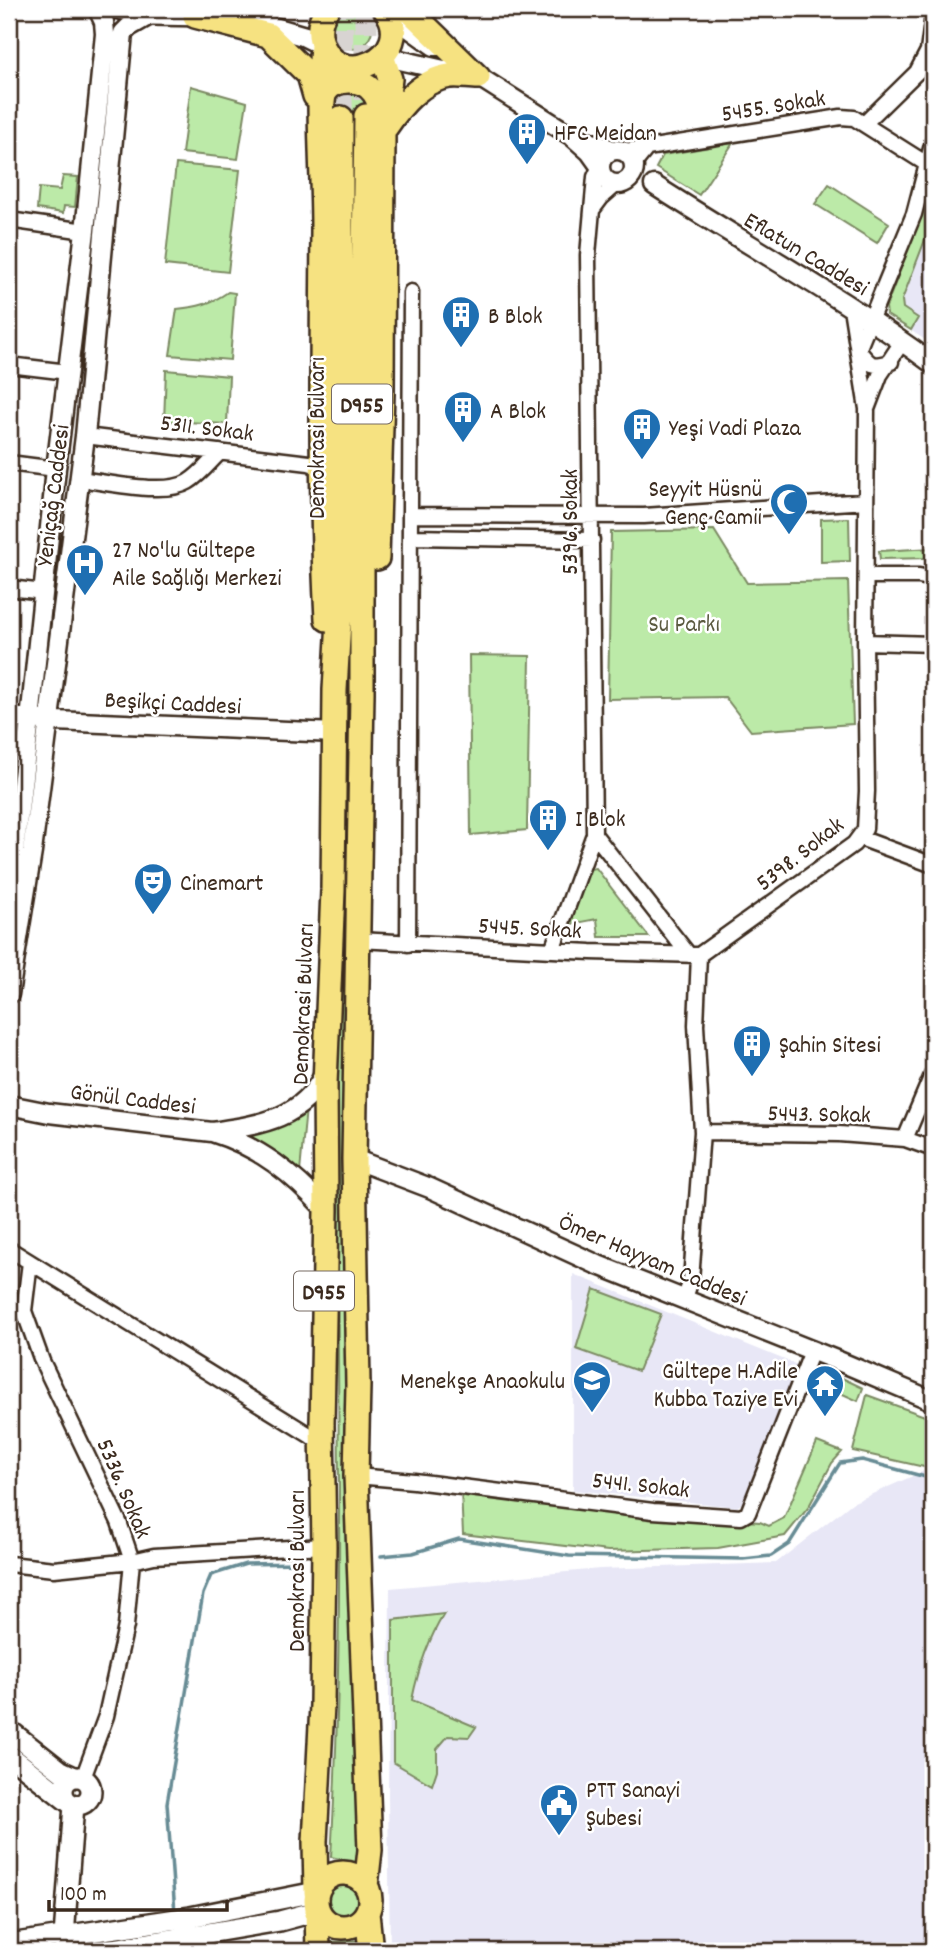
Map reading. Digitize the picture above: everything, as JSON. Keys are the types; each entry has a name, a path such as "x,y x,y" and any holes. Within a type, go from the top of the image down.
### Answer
{"highway":[{"path":"327,9 319,29 330,119 323,170 322,530 329,656 335,690"},
{"path":"322,45 333,60 352,67 371,64 382,56 391,40 392,10"},
{"path":"392,10 478,77"},
{"path":"195,16 268,34 309,75 314,91 330,119"},
{"path":"375,123 390,79 382,56"},
{"path":"375,123 431,83 449,76 478,77"},
{"path":"330,119 326,93 333,86 350,80 360,82 374,93 378,102 375,123"},
{"name":"Demokrasi Bulvarı","path":"318,1951 316,1842 324,1546 322,1445 326,1210 325,1071 333,890 335,690 342,573 330,119"},
{"name":"D955","path":"366,1886 370,1850 355,1476 358,1385 354,1159 362,692 372,647 376,603 382,393 375,123"},
{"path":"367,1913 354,1925 337,1927 322,1918 317,1901 327,1878 335,1874 353,1875 366,1886 370,1903 367,1913 371,1951"}],"main road":[{"path":"120,9 150,15 234,16 276,26 322,45"},
{"path":"9,1730 61,1771 78,1778"},
{"path":"9,1755 70,1803"},
{"path":"64,1943 70,1803 64,1787 78,1778"},
{"path":"9,1944 64,1943 190,1917 317,1901"},
{"path":"101,1951 280,1921 317,1901"}],"street":[{"name":"Yeniçağ Caddesi","path":"9,891 105,34 98,9"},
{"name":"Yeniçağ Caddesi","path":"9,994 32,852 85,436 123,33 150,15"},
{"path":"865,124 917,72 928,51 933,15"},
{"path":"382,56 478,77 572,136 590,152 604,177 613,183 654,186"},
{"name":"5455. Sokak","path":"623,155 647,148 841,117 855,118 930,166"},
{"path":"572,136 623,155 654,186"},
{"path":"891,362 876,366 869,364 858,350 914,214 930,166 933,141"},
{"path":"600,166 604,156 623,155"},
{"path":"592,210 601,198 632,175 623,155"},
{"name":"5396. Sokak","path":"594,834 588,255 595,177 600,166"},
{"name":"Eflatun Caddesi","path":"654,186 851,308 933,364"},
{"path":"9,220 85,231"},
{"path":"408,944 411,292"},
{"name":"5398. Sokak","path":"694,955 829,863 860,838 864,829 867,791 867,409 851,308"},
{"name":"5398. Sokak","path":"867,409 880,375 902,342"},
{"path":"9,365 68,372"},
{"name":"5311. Sokak","path":"85,436 309,463 322,467"},
{"path":"79,479 154,488 177,486 193,478 220,452"},
{"path":"9,463 56,469"},
{"path":"410,515 644,516 866,501"},
{"path":"410,537 592,540"},
{"path":"866,576 919,576 933,579"},
{"path":"9,588 44,592"},
{"path":"865,642 933,644"},
{"name":"Beşikçi Caddesi","path":"9,717 336,733"},
{"path":"552,950 594,834"},
{"path":"594,834 694,955 702,1132 691,1280 685,1298"},
{"path":"860,838 933,865"},
{"name":"5445. Sokak","path":"358,940 694,955"},
{"path":"212,1132 261,1124 295,1109 316,1091 325,1071"},
{"path":"905,1139 933,1073"},
{"name":"Gönül Caddesi","path":"9,1105 49,1113 212,1132"},
{"name":"Gönül Caddesi","path":"9,1119 49,1113"},
{"path":"212,1132 233,1139 283,1169 299,1181 326,1210"},
{"name":"5443. Sokak","path":"702,1132 839,1134 905,1139 933,1149"},
{"name":"Ömer Hayyam Caddesi","path":"354,1159 430,1188 598,1265 685,1298 933,1401"},
{"path":"9,1249 322,1445"},
{"name":"5336. Sokak","path":"30,1262 24,1311 43,1361 119,1522 132,1561 126,1626 106,1716 78,1778"},
{"name":"5441. Sokak","path":"355,1476 414,1480 653,1511 741,1517 748,1513 812,1351"},
{"path":"9,1564 54,1569 132,1561 153,1556 324,1546"}],"shaded area":[{"path":"933,185 933,345 887,315 886,307"},
{"path":"573,1274 795,1364 800,1369 746,1500 737,1507 573,1490"},
{"path":"933,1467 933,1951 390,1951 390,1588 600,1569 776,1563 852,1503"}],"green space":[{"path":"351,7 366,13 372,28 366,43 351,49 336,43 330,28 336,13"},
{"path":"191,86 247,102 238,159 182,153"},
{"path":"351,93 363,97 372,114 330,114 331,105 341,95"},
{"path":"733,143 699,195 656,168 663,155"},
{"path":"176,164 240,170 228,272 165,265"},
{"path":"63,176 78,177 75,207 64,206 63,213 37,209 39,188 60,190"},
{"path":"829,184 889,223 877,243 815,204"},
{"path":"933,185 933,219 902,300 903,308 918,318 911,330 887,315 886,307"},
{"path":"228,292 235,293 230,360 170,355 177,309 204,304"},
{"path":"166,370 229,376 227,424 164,421"},
{"path":"849,518 850,561 821,562 821,519"},
{"name":"Su Parkı","path":"714,530 747,583 848,581 853,724 751,731 725,697 608,699 611,532"},
{"path":"933,548 933,558 880,559 879,551"},
{"path":"469,655 530,656 527,830 471,835"},
{"path":"596,868 649,937 599,937 597,919 571,924 584,874 589,869"},
{"path":"341,916 348,916 344,985 344,1123 350,1625 363,1864 331,1857 339,1622 337,1151"},
{"path":"306,1108 300,1172 243,1136"},
{"path":"594,1289 661,1314 638,1371 576,1349"},
{"path":"816,1368 830,1374 825,1387 811,1381"},
{"path":"842,1378 863,1388 858,1401 836,1391"},
{"path":"867,1395 933,1419 933,1469 853,1451"},
{"path":"817,1442 842,1452 832,1463 808,1508 785,1536 718,1548 608,1551 463,1534 461,1491 626,1513 760,1522 769,1526 784,1518"},
{"path":"444,1614 424,1656 412,1700 476,1727 469,1737 448,1736 437,1749 437,1770 432,1785 393,1762 393,1620"},
{"path":"347,1881 360,1886 365,1899 360,1912 347,1917 334,1912 329,1899 334,1886"},
{"path":"363,1940 362,1951 332,1951 332,1942"}],"waterway":[{"path":"381,1556 413,1553 459,1539 569,1556 743,1559 771,1556 789,1544 840,1463 862,1460 933,1479"},
{"path":"175,1913 167,1803 203,1594 211,1575 246,1564 299,1563"}],"tunnel":[{"path":"341,118 342,9"},
{"path":"366,9 366,116"}],"place":[{"name":"HFC Meidan","path":"527,166"},
{"name":"B Blok","path":"461,349"},
{"name":"A Blok","path":"463,444"},
{"name":"Yeşi Vadi Plaza","path":"642,461"},
{"name":"Seyyit Hüsnü Genç Camii","path":"789,536"},
{"name":"27 No'lu Gültepe Aile Sağlığı Merkezi","path":"85,597"},
{"name":"I Blok","path":"548,852"},
{"name":"Cinemart","path":"153,916"},
{"name":"Şahin Sitesi","path":"752,1078"},
{"name":"Menekşe Anaokulu","path":"592,1414"},
{"name":"Gültepe H.Adile Kubba Taziye Evi","path":"825,1418"},
{"name":"PTT Sanayi Şubesi","path":"559,1837"}]}
